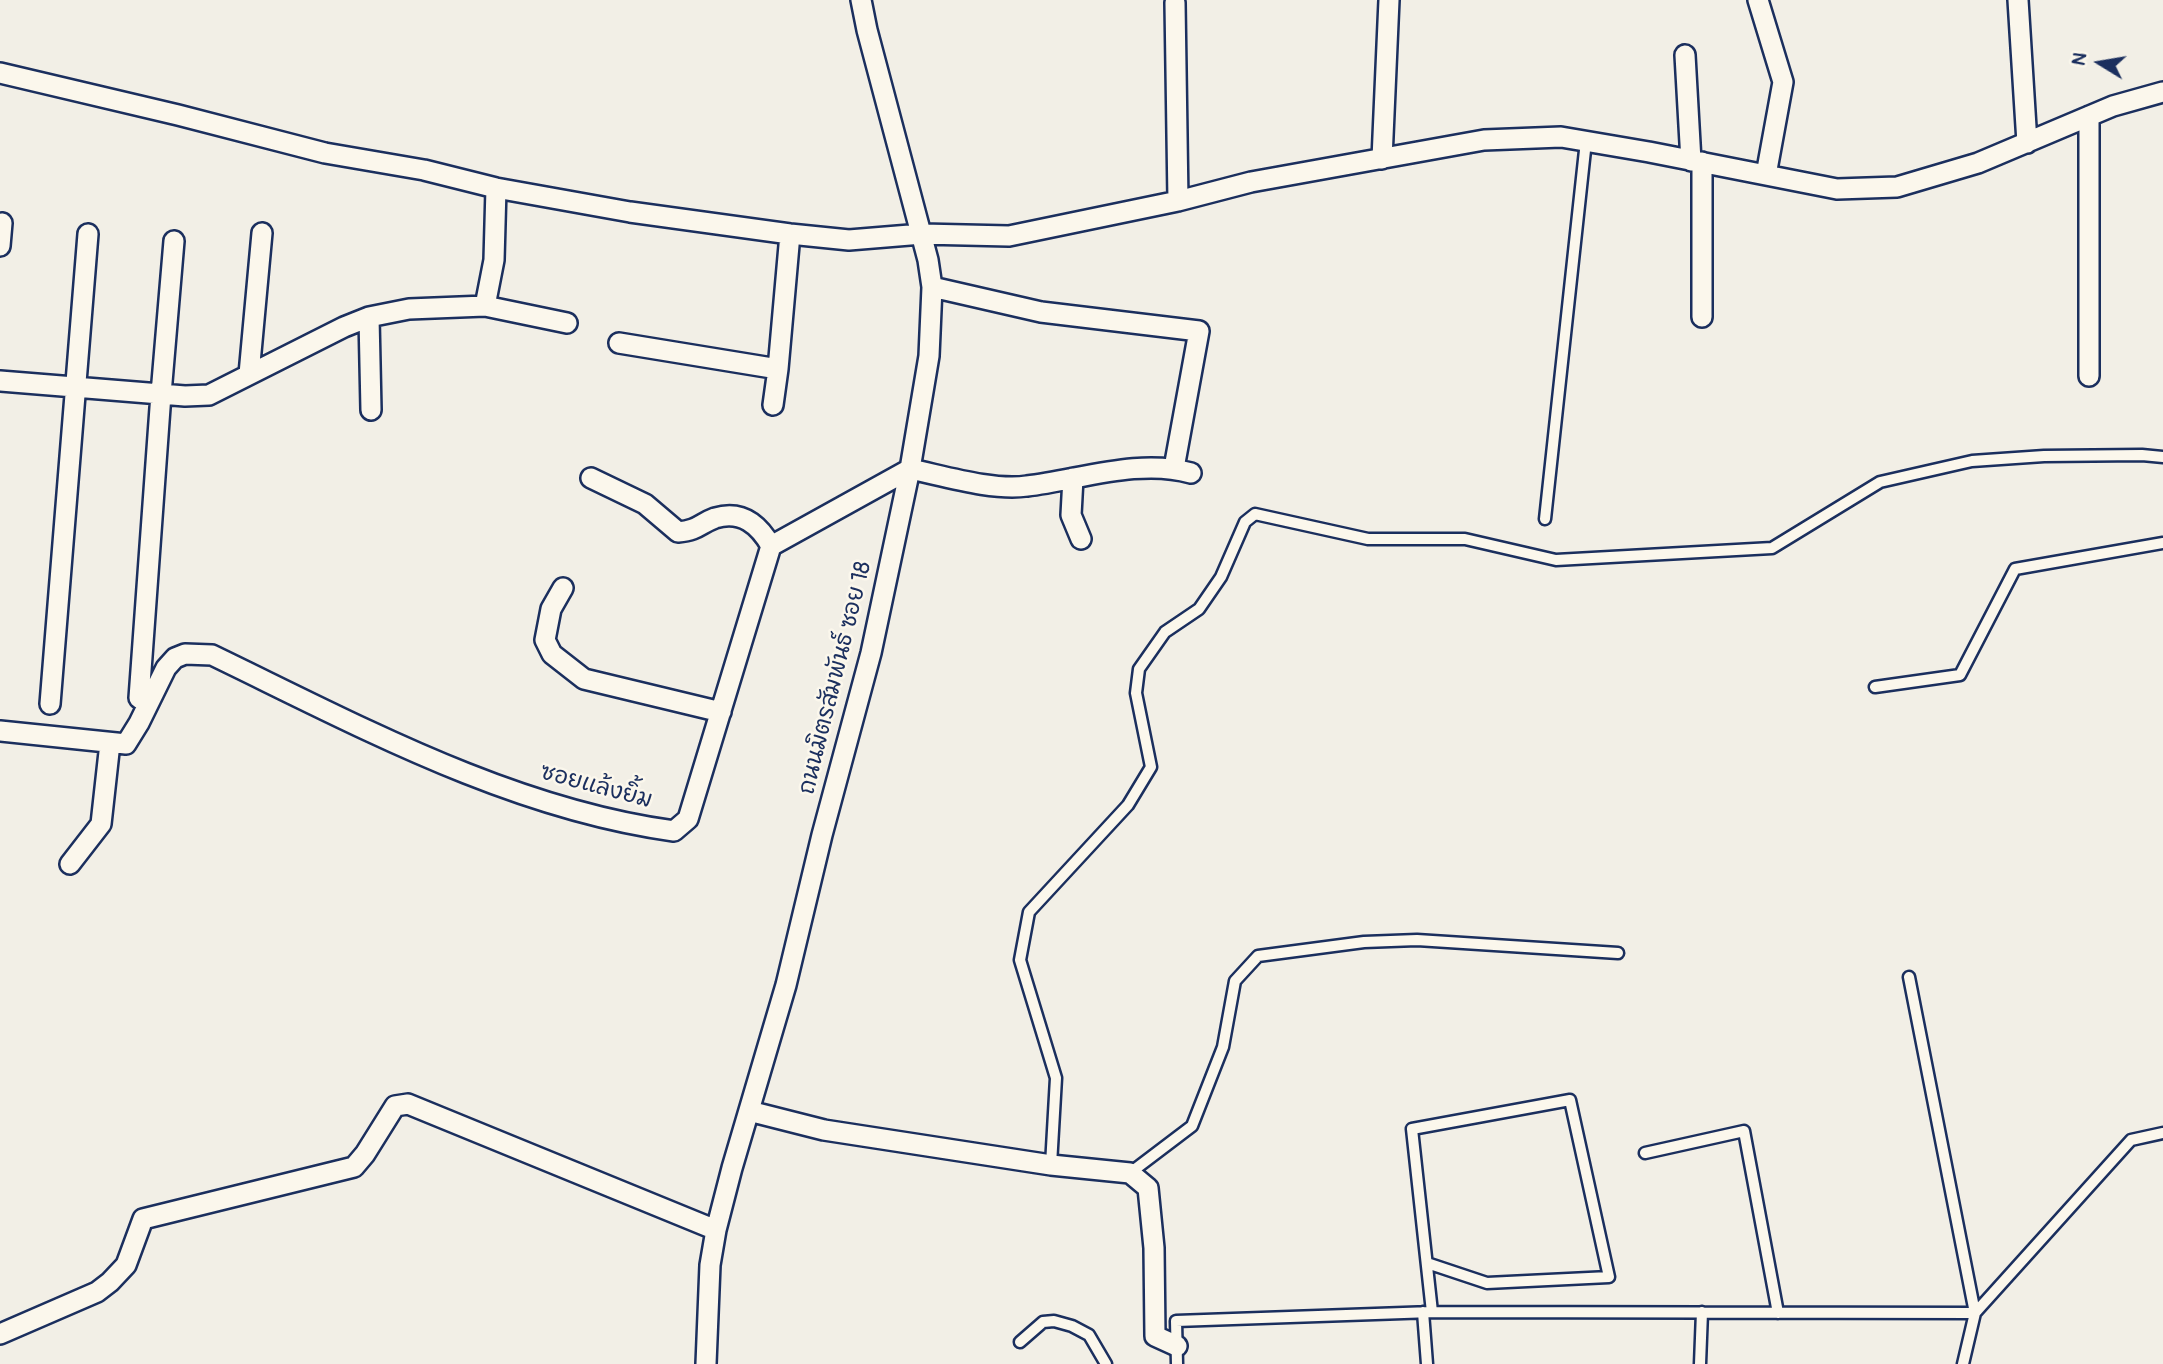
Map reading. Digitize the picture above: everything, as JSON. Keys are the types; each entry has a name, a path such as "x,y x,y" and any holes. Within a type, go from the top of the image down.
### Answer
{"street":[{"name":"ถนนมิตรสัมพันธ์ ซอย 18","path":"706,1364 710,1265 716,1230 786,985 822,835 871,653 910,469 929,356 932,286 922,234 860,0"},
{"path":"1382,159 1390,0"},
{"path":"1758,0 1783,82 1766,175"},
{"path":"2018,0 2027,143"},
{"path":"1175,3 1178,201"},
{"path":"1685,55 1696,162 1702,317"},
{"path":"0,73 325,153 424,170 496,188 630,212 849,240 922,234 1009,236 1251,183 1484,140 1562,137 1837,189 1897,187 1978,163 2113,106 2163,92"},
{"path":"2089,116 2089,376"},
{"path":"485,306 494,260 496,188"},
{"path":"0,246 2,223"},
{"path":"250,374 262,233"},
{"path":"50,704 88,234"},
{"path":"773,405 790,234"},
{"path":"139,698 174,241"},
{"path":"590,478 645,504 678,532 693,530 716,518 741,517 761,529 771,546 910,469 986,484 1024,487 1140,469 1182,470 1199,331 1041,312 932,286"},
{"path":"0,381 161,394 209,395 369,317 409,309 485,306 567,323"},
{"path":"369,317 370,410"},
{"path":"619,343 778,369"},
{"path":"1073,478 1071,514 1081,539"},
{"name":"ซอยแล้งยิ้ม","path":"110,743 126,744 166,667 175,658 185,654 212,655 421,756 569,810 634,826 674,831 688,818 771,546"},
{"path":"563,588 551,609 545,640 552,653 583,679 721,712"},
{"path":"0,731 110,743 101,824 70,864"},
{"path":"0,1334 97,1292 110,1282 126,1265 143,1219 354,1167 395,1105 408,1104 716,1230"},
{"path":"749,1111 824,1130 1051,1165 1130,1173 1148,1188 1154,1248 1155,1336 1177,1355"}],"lane":[{"path":"1545,519 1586,141"},
{"path":"1051,1165 1056,1078 1020,960 1029,912 1128,804 1151,767 1136,693 1139,669 1165,632 1199,609 1221,577 1245,522 1255,514 1368,539 1465,539 1556,560 1772,548 1880,482 1972,461 2044,456 2163,457"},
{"path":"1875,687 1960,675 2015,569 2163,543"},
{"path":"1130,1173 1192,1126 1223,1047 1235,981 1258,956 1364,942 1417,940 1618,953"},
{"path":"1909,977 1975,1313 1963,1364"},
{"path":"1427,1263 1487,1283 1609,1277 1570,1100 1412,1129 1427,1263 1427,1364"},
{"path":"1645,1153 1744,1131 1778,1313"},
{"path":"1177,1355 1176,1321 1427,1312 1975,1313 2131,1140 2163,1133"},
{"path":"1700,1364 1702,1312"},
{"path":"1020,1342 1043,1322 1054,1321 1089,1335 1106,1364"}]}
